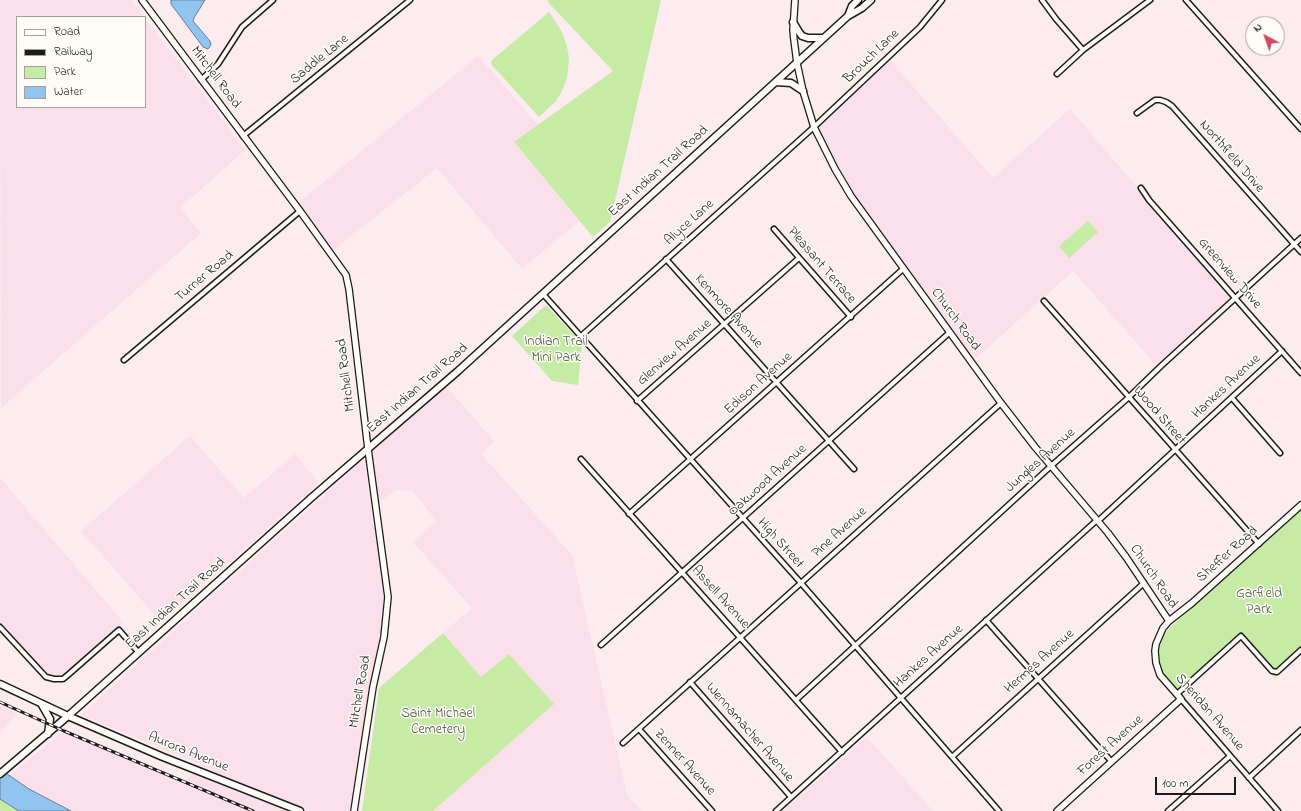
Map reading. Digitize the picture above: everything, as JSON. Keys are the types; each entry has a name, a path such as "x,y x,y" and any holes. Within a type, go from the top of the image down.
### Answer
{"main road":[{"name":"East Indian Trail Road","path":"848,16 852,6 858,0"},
{"name":"East Indian Trail Road","path":"0,774 48,734 543,294 848,16 862,8 871,0"},
{"path":"793,22 802,36 808,38 824,38"},
{"path":"776,82 791,83 804,91"},
{"name":"Aurora Avenue","path":"0,684 41,704 168,759 300,811"},
{"path":"41,704 46,709 50,719 48,734"}],"street":[{"name":"Mitchell Road","path":"142,0 346,275 350,296 368,449 388,596 384,636 373,687 354,811"},
{"path":"201,80 218,64 242,27 267,2 273,0"},
{"name":"Saddle Lane","path":"243,136 410,0"},
{"name":"Church Road","path":"795,0 793,22 797,63 814,127 850,196 1023,433 1098,520 1126,557 1169,622"},
{"name":"Brouch Lane","path":"814,127 920,27 942,0"},
{"path":"1042,0 1056,19 1083,50"},
{"path":"1057,74 1083,50 1150,0"},
{"path":"1186,0 1301,129"},
{"name":"Northfield Drive","path":"1138,113 1155,100 1166,102 1172,106 1301,252"},
{"name":"Alyce Lane","path":"580,337 814,127"},
{"name":"Greenview Drive","path":"1141,188 1149,200 1301,373"},
{"name":"Turner Road","path":"124,360 300,212"},
{"name":"Pleasant Terrace","path":"774,229 851,317"},
{"name":"Jungles Avenue","path":"796,700 1051,466 1128,398 1301,238"},
{"name":"Glenview Avenue","path":"638,401 799,258"},
{"name":"Kenmore Avenue","path":"666,259 854,469"},
{"name":"Edison Avenue","path":"629,514 903,269"},
{"name":"High Street","path":"543,294 743,518 999,811"},
{"name":"Wood Street","path":"1044,301 1128,398 1259,544"},
{"name":"Oakwood Avenue","path":"601,645 949,333"},
{"name":"Hankes Avenue","path":"776,811 1175,450 1282,351"},
{"path":"1232,398 1280,453"},
{"name":"Pine Avenue","path":"623,743 1001,403"},
{"name":"Assell Avenue","path":"581,459 842,752"},
{"name":"Sheffer Road","path":"1169,622 1259,544 1301,505"},
{"name":"Hermes Avenue","path":"952,757 1144,583"},
{"path":"986,620 1112,761"},
{"name":"Sheridan Avenue","path":"1169,622 1158,639 1155,656 1160,675 1278,811"},
{"path":"0,627 46,677 54,679 63,679 119,630 139,653"},
{"name":"Forest Avenue","path":"1056,811 1112,761 1241,636 1272,671 1277,672 1301,650"},
{"name":"Wennamacher Avenue","path":"690,682 792,797"},
{"name":"Zenner Avenue","path":"639,729 712,811"},
{"path":"1249,778 1301,730"},
{"path":"1168,811 1230,756"}],"shaded area":[{"path":"0,0 131,0 143,16 16,16 16,108 146,108 146,19 245,150 180,208 201,233 1,408"},
{"path":"478,56 538,125 514,143 579,221 522,269 437,168 332,251 297,204"},
{"path":"890,60 993,178 1070,109 1231,297 1156,365 1073,271 973,361 852,194 816,127"},
{"path":"445,385 494,441 481,454 572,555 627,795 641,811 433,811 554,704 509,654 481,677 443,633 472,608 413,542 437,521 412,491 396,490 379,502 372,450"},
{"path":"190,436 244,498 295,454 319,483 161,622 81,531"},
{"path":"364,459 385,593 381,640 354,811 311,811 301,806 298,811 71,811 29,789 10,775 63,732 182,783 202,765 81,715"},
{"path":"0,478 123,622 55,683 0,621"},
{"path":"0,705 17,714 0,733"},
{"path":"867,737 933,811 784,811"}],"green space":[{"path":"661,0 610,222 593,237 514,142 613,71 547,1"},
{"path":"549,12 562,32 567,46 569,59 567,78 562,91 556,101 539,117 491,64 492,60"},
{"path":"1088,221 1098,232 1069,258 1059,246"},
{"name":"Indian Trail Mini Park","path":"546,305 582,344 578,385 552,381 512,336"},
{"name":"Garfield Park","path":"1301,510 1301,654 1275,678 1241,640 1181,695 1165,676 1160,667 1158,650 1163,635"},
{"name":"Saint Michael Cemetery","path":"443,633 481,677 509,654 554,704 433,811 362,811 379,688"},
{"path":"0,799 19,811 0,811"}],"water":[{"path":"171,0 205,0 193,21 210,41 211,45 208,49 203,47 171,4"},
{"path":"0,769 29,789 71,811 19,811 0,799"}],"railway":[{"path":"0,702 64,731 253,811"}]}
